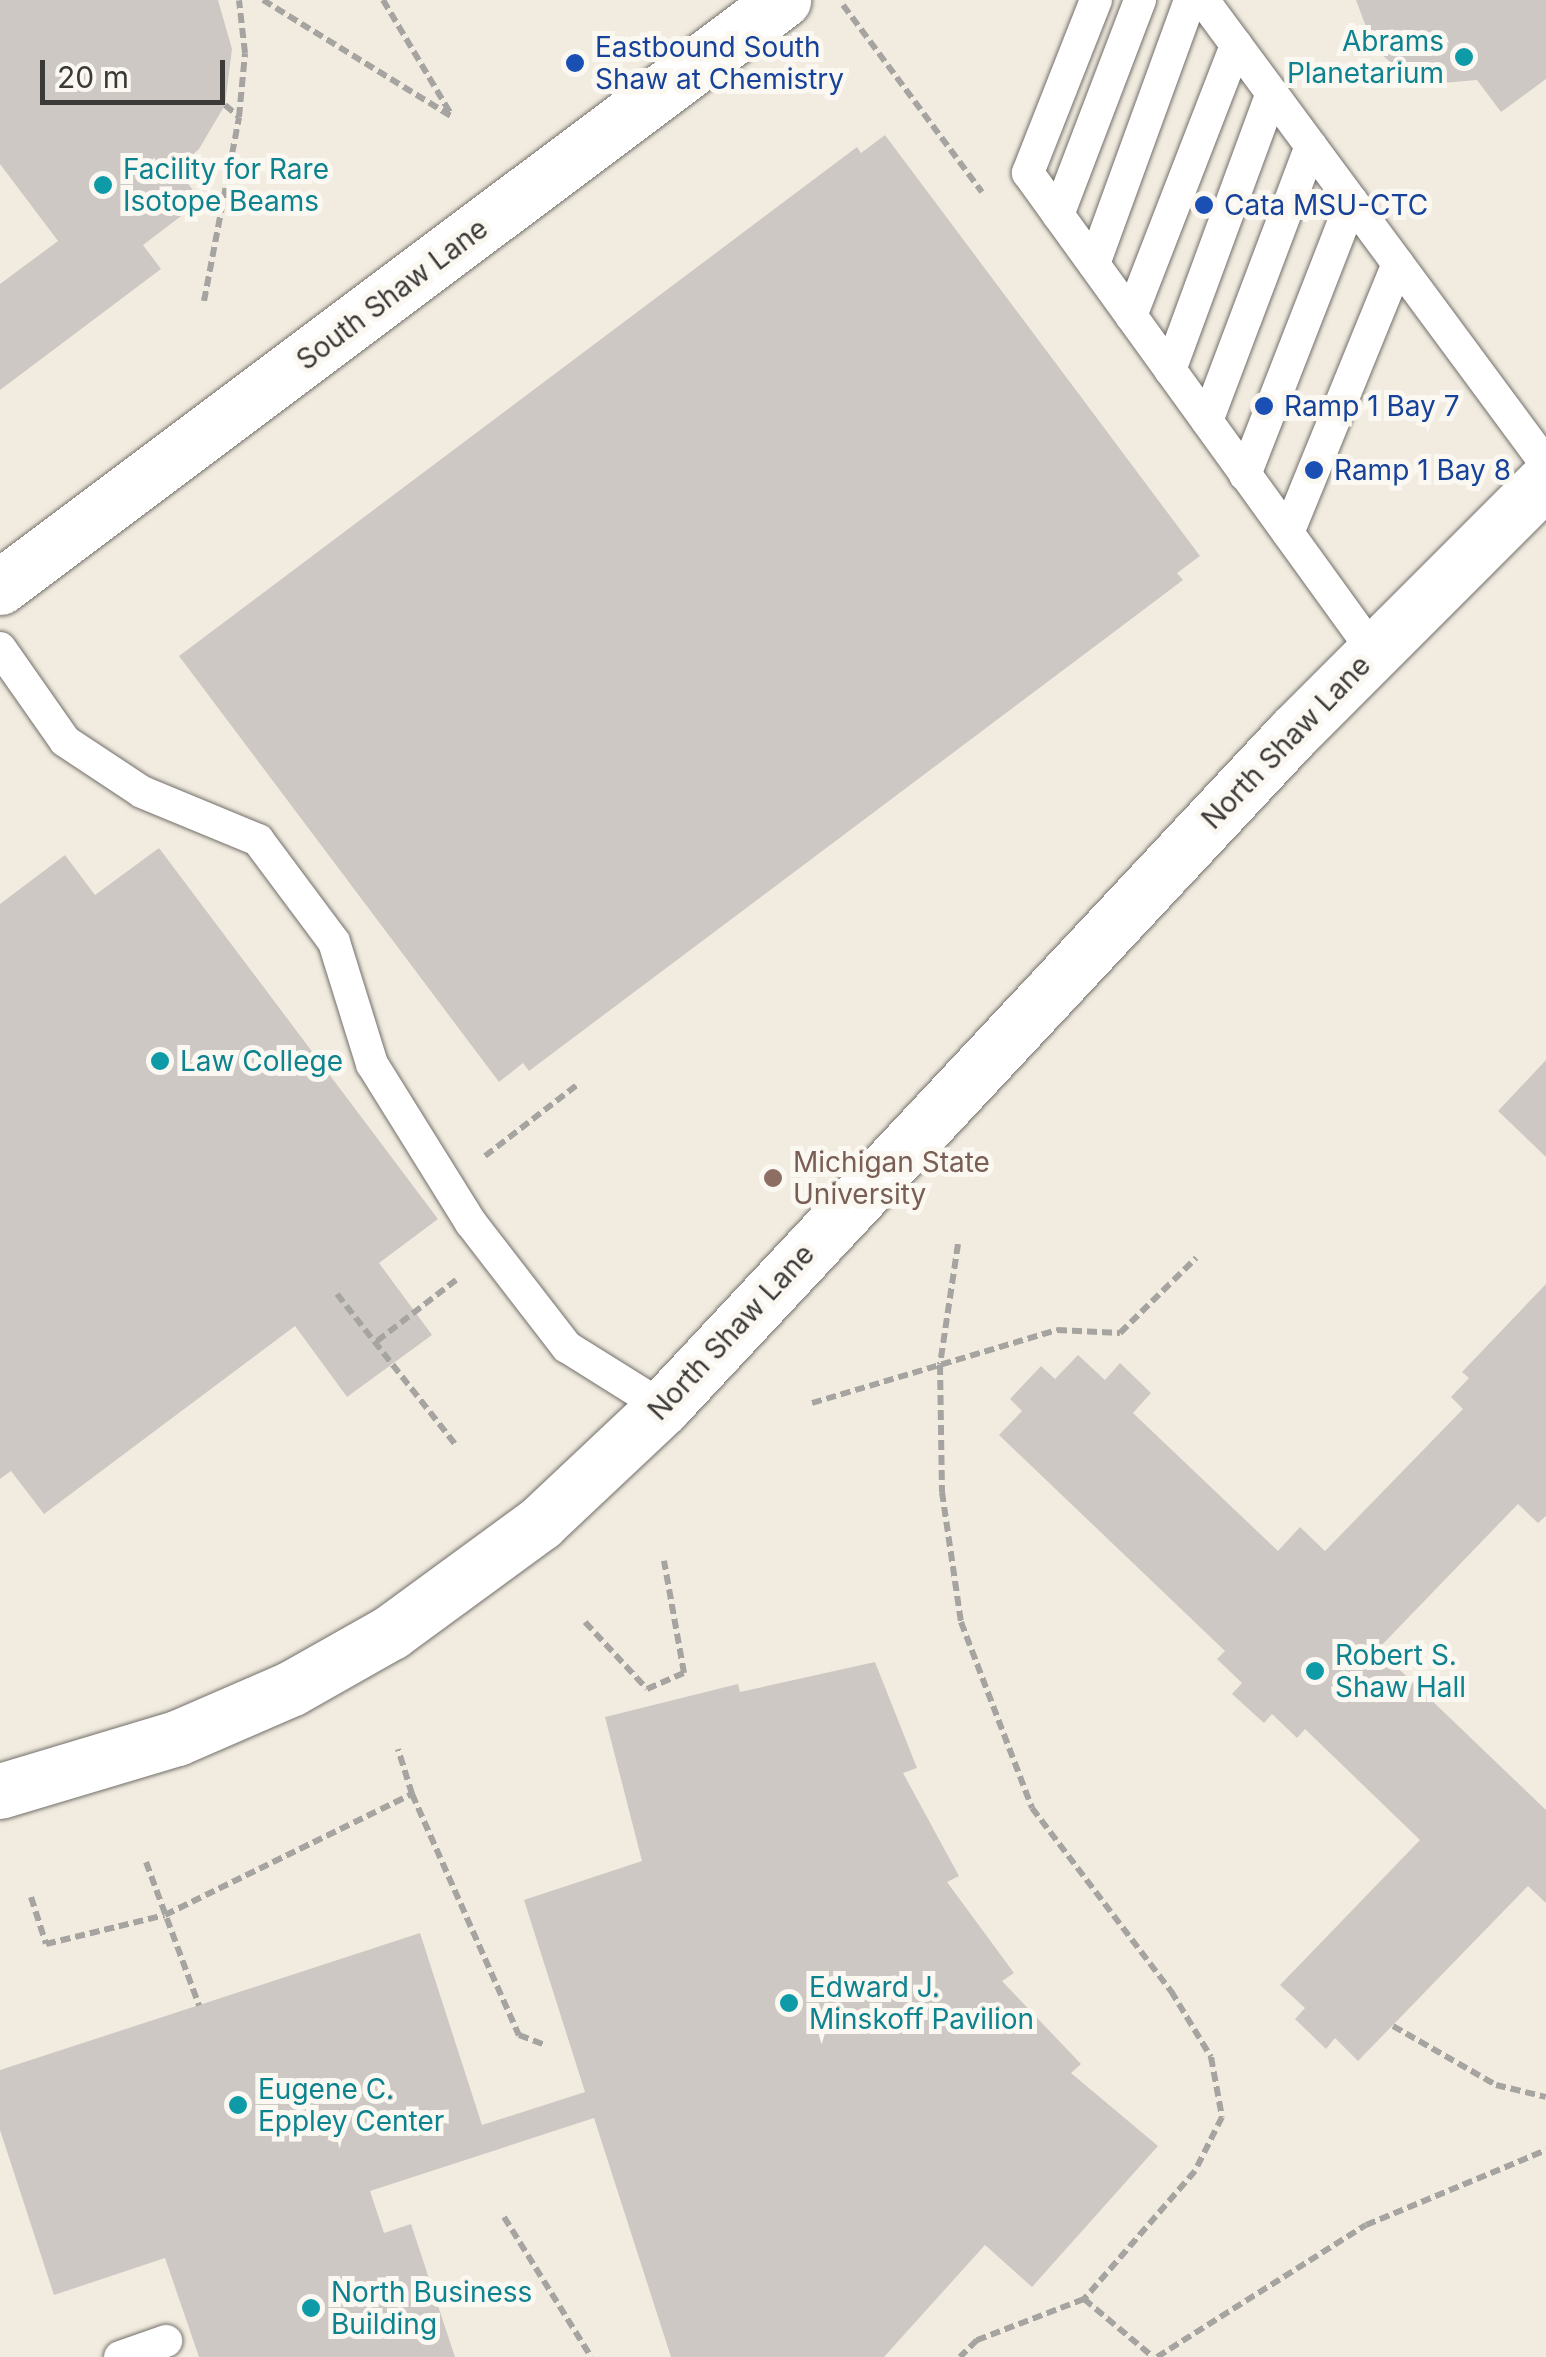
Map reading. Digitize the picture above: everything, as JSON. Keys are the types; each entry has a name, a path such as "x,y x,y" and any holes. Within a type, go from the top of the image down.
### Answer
{"street":[{"name":"South Shaw Lane","path":"0,587 783,0"},
{"name":"North Shaw Lane","path":"0,1790 177,1738 292,1688 390,1632 540,1524 663,1407 1374,652 1546,480"}],"lane":[{"path":"1096,0 1028,173 1374,652"},
{"path":"1058,214 1140,0"},
{"path":"1094,264 1190,0"},
{"path":"1203,0 1546,464"},
{"path":"1131,316 1236,44"},
{"path":"1170,370 1272,93"},
{"path":"1207,421 1311,146"},
{"path":"1245,474 1352,201"},
{"path":"1288,534 1398,264"},
{"path":"0,648 66,741 142,792 258,840 334,942 372,1064 471,1223 567,1346 663,1407"},
{"path":"120,2357 166,2341"}],"path":[{"path":"204,301 239,117 245,53 239,0"},
{"path":"263,0 451,116 383,0"},
{"path":"225,105 239,117"},
{"path":"958,1244 940,1365 942,1492 961,1622 1032,1808 1171,1991 1211,2057 1222,2116 1196,2171 1084,2299 977,2340 960,2357"},
{"path":"812,1403 1057,1330 1120,1332 1196,1258"},
{"path":"337,1294 456,1444"},
{"path":"585,1622 648,1688 684,1673 664,1561"},
{"path":"398,1748 412,1794 519,2035 546,2045"},
{"path":"31,1897 46,1944 165,1915 412,1794"},
{"path":"146,1862 199,2005"},
{"path":"1393,2026 1496,2085 1546,2097"},
{"path":"1084,2299 1155,2357 1366,2225 1546,2150"},
{"path":"504,2217 591,2357"}],"shaded area":[{"name":"Michigan State University","path":"0,0 1546,0 1546,2357 0,2357"}],"building":[{"name":"Facility for Rare Isotope Beams","path":"0,0 218,0 232,49 225,105 199,149 177,169 201,201 143,245 161,269 0,390 0,284 58,241 0,164"},
{"name":"Abrams Planetarium","path":"1356,0 1546,0 1546,79 1501,112 1477,80 1431,84 1409,78 1374,48"},
{"path":"885,135 1200,556 1177,573 1183,580 529,1071 523,1063 499,1082 179,656 857,147 861,153"},
{"name":"Law College","path":"159,848 438,1219 379,1263 432,1335 347,1397 295,1326 44,1514 11,1471 0,1479 0,904 65,855 95,895"},
{"path":"1546,1060 1546,1157 1498,1111"},
{"name":"Robert S. Shaw Hall","path":"1546,1284 1546,1516 1538,1523 1518,1504 1378,1649 1546,1810 1546,1903 1528,1886 1358,2061 1335,2038 1326,2049 1295,2019 1305,2008 1280,1985 1420,1840 1305,1729 1297,1738 1272,1714 1264,1723 1232,1694 1242,1683 1217,1659 1225,1651 999,1435 1022,1411 1010,1399 1041,1366 1055,1379 1078,1355 1105,1380 1120,1363 1151,1393 1133,1413 1278,1551 1300,1527 1325,1551 1463,1409 1451,1397 1469,1378 1462,1372"},
{"name":"Edward J. Minskoff Pavilion","path":"875,1662 917,1768 903,1773 959,1876 947,1882 1014,1973 1002,1981 1081,2064 1071,2073 1158,2146 1032,2287 985,2245 884,2357 671,2357 594,2118 370,2191 384,2233 411,2224 455,2357 199,2357 165,2258 54,2295 0,2130 0,2070 420,1933 482,2125 585,2092 524,1900 642,1861 605,1717 738,1684 740,1692"}],"place":[{"name":"Abrams Planetarium","path":"1464,57"},
{"name":"Eastbound South Shaw at Chemistry","path":"575,63"},
{"name":"Facility for Rare Isotope Beams","path":"103,185"},
{"name":"Cata MSU-CTC","path":"1204,205"},
{"name":"Ramp 1 Bay 7","path":"1264,406"},
{"name":"Ramp 1 Bay 8","path":"1314,470"},
{"name":"Law College","path":"160,1061"},
{"name":"Michigan State University","path":"773,1178"},
{"name":"Robert S. Shaw Hall","path":"1315,1671"},
{"name":"Edward J. Minskoff Pavilion","path":"789,2003"},
{"name":"Eugene C. Eppley Center","path":"238,2105"},
{"name":"North Business Building","path":"311,2308"}]}
